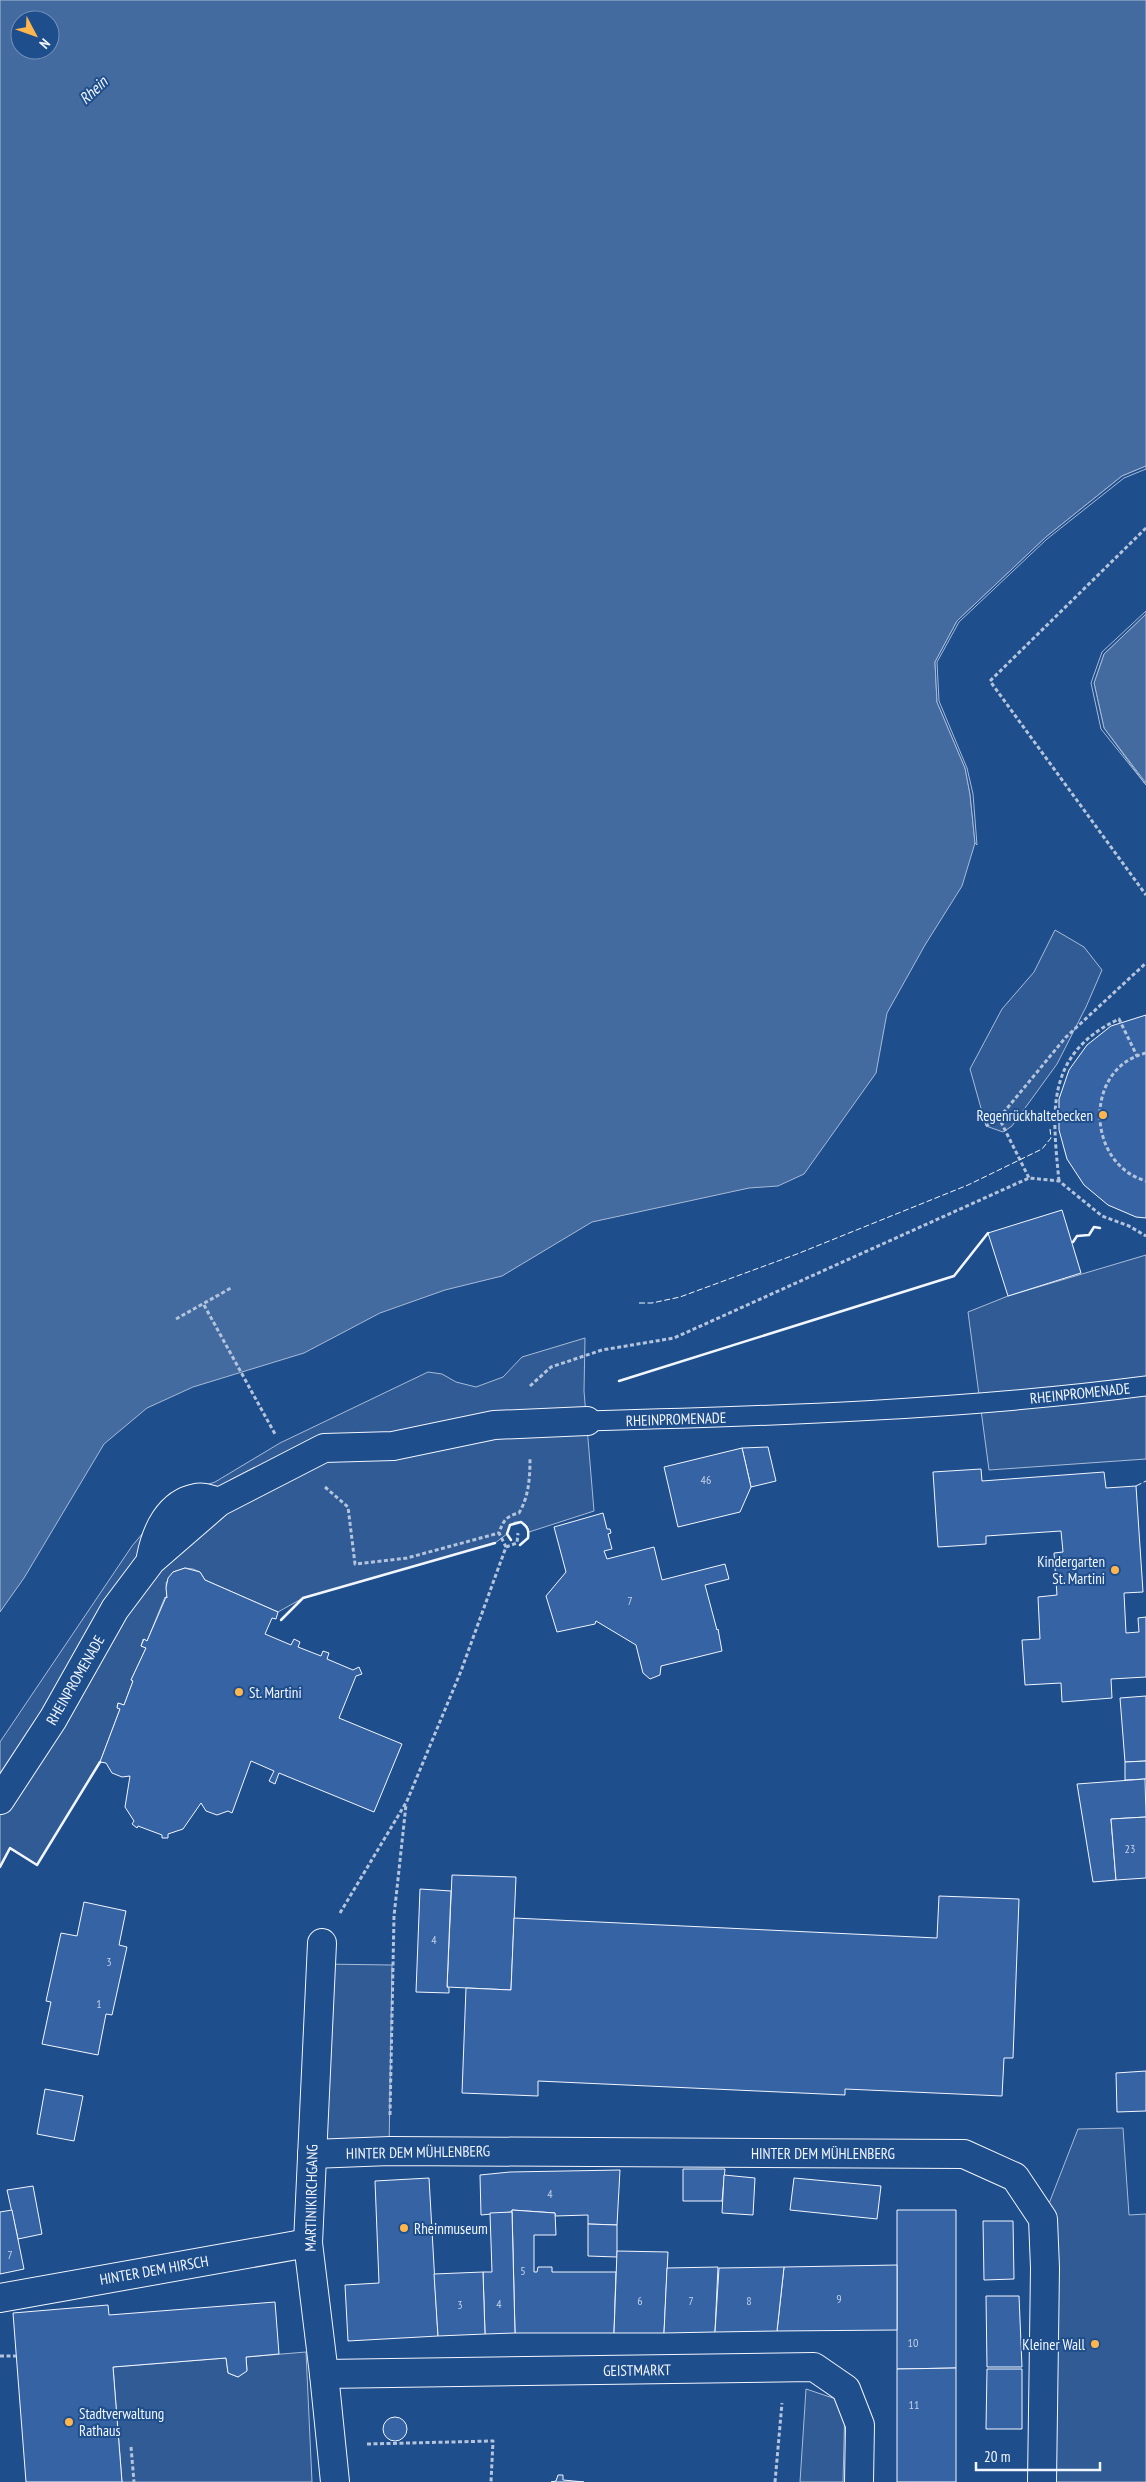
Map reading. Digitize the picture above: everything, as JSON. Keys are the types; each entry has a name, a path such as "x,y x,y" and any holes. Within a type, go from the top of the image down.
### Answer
{"street":[{"name":"RHEINPROMENADE","path":"0,1800 52,1720 115,1609 151,1560 219,1502 288,1452 324,1448 394,1446 494,1425 587,1421"},
{"name":"MARTINIKIRCHGANG","path":"322,1943 308,2243 335,2482"},
{"name":"HINTER DEM MÜHLENBERG","path":"312,2154 390,2151 964,2154 1015,2177 1043,2219 1045,2268 1042,2482"},
{"name":"HINTER DEM HIRSCH","path":"0,2298 308,2243"},
{"name":"GEISTMARKT","path":"324,2374 814,2367 846,2389 860,2425 858,2482"}],"lane":[{"name":"RHEINPROMENADE","path":"587,1421 746,1417 1020,1400 1146,1386"}],"path":[{"path":"1146,528 990,681 1146,895"},
{"path":"986,1126 999,1118 1066,1037 1146,963"},
{"path":"1059,1181 1054,1112 1059,1081 1067,1064 1098,1028 1118,1019 1137,1056"},
{"path":"1146,1054 1137,1056 1116,1071 1102,1094 1098,1122 1105,1146 1124,1170 1146,1181"},
{"path":"999,1118 1029,1178"},
{"path":"322,1943 407,1801 461,1671 506,1548 499,1533 503,1522 509,1515 519,1513 524,1504 528,1487 530,1456 522,1424 528,1388 551,1367 602,1350 674,1338 1029,1178 1059,1181 1102,1216 1129,1226 1146,1236"},
{"path":"176,1319 204,1305 231,1288"},
{"path":"204,1305 288,1452 348,1508 355,1564 407,1558 499,1533"},
{"path":"506,1548 517,1543 518,1533"},
{"path":"390,2151 394,1916 407,1801"},
{"path":"0,2356 16,2356"},
{"path":"775,2482 785,2368"},
{"path":"331,2445 493,2441 491,2482"},
{"path":"131,2447 134,2482"}],"shaded area":[{"path":"1055,930 1084,947 1102,970 1086,1007 1057,1064 1012,1126 1003,1132 986,1126 970,1069 1002,1009 1034,972"},
{"path":"1146,1255 1146,1459 989,1470 968,1312 1008,1296"},
{"path":"585,1338 584,1391 594,1511 529,1532 527,1526 521,1522 515,1522 510,1525 507,1534 495,1543 303,1598 278,1612 205,1580 200,1572 193,1569 185,1568 173,1572 166,1583 167,1598 165,1597 147,1641 143,1639 141,1646 146,1648 131,1680 133,1681 124,1705 118,1703 117,1707 120,1709 100,1762 37,1865 10,1849 0,1867 0,1742 132,1546 159,1514 186,1492 215,1482 280,1443 428,1372 442,1374 456,1382 476,1387 503,1377 522,1357"},
{"path":"321,1964 392,1965 389,2150 318,2149"},
{"name":"Kleiner Wall","path":"1123,2128 1129,2215 1146,2214 1146,2482 1042,2482 1043,2219 1078,2129"},
{"path":"306,2352 312,2482 122,2482 113,2367 226,2358 228,2373 238,2377 247,2370 246,2357"},
{"path":"806,2389 845,2402 843,2482 800,2482"}],"water":[{"name":"Rhein","path":"0,0 1146,0 1146,466 1122,476 1046,537 957,621 935,662 937,702 965,768 970,794 975,843 962,886 925,945 887,1013 876,1073 804,1174 778,1186 749,1188 592,1222 502,1276 445,1290 380,1313 304,1353 193,1387 147,1408 104,1444 24,1578 0,1612"},
{"path":"1146,614 1146,783 1104,728 1094,683 1104,654"}],"pier":[{"path":"1146,466 1146,469 1124,478 1047,539 959,622 937,662 939,701 967,768 973,794 977,845 975,843 970,794 965,768 937,702 935,662 957,621 1046,537 1122,476"},
{"path":"1146,611 1146,614 1104,654 1094,683 1104,728 1146,785 1101,729 1091,683 1102,652"}],"building":[{"name":"Regenrückhaltebecken","path":"1146,1015 1146,1218 1136,1217 1108,1205 1084,1185 1067,1159 1059,1130 1059,1099 1069,1070 1087,1045 1111,1026"},
{"path":"1062,1210 1081,1273 1008,1296 988,1233"},
{"path":"768,1447 776,1481 751,1487 742,1448"},
{"path":"742,1448 751,1487 740,1512 678,1527 664,1467"},
{"path":"981,1469 982,1481 1104,1472 1106,1488 1136,1486 1143,1592 1124,1593 1126,1633 1139,1632 1138,1618 1146,1617 1146,1677 1111,1679 1112,1698 1062,1702 1061,1683 1025,1685 1022,1640 1040,1639 1038,1597 1057,1595 1054,1553 1063,1552 1061,1531 986,1536 986,1544 938,1547 933,1472"},
{"path":"603,1513 607,1529 610,1529 611,1533 608,1534 612,1549 604,1551 607,1559 654,1547 662,1580 725,1564 729,1579 705,1585 718,1629 722,1651 661,1666 660,1675 650,1679 643,1673 636,1645 596,1621 595,1624 557,1632 546,1596 566,1572 554,1527"},
{"name":"St. Martini","path":"185,1568 200,1572 205,1580 278,1612 276,1619 272,1618 265,1634 291,1645 294,1639 300,1642 298,1647 321,1656 323,1651 329,1653 327,1659 353,1670 359,1667 362,1674 356,1676 339,1718 402,1744 374,1812 279,1773 275,1784 269,1781 274,1771 251,1761 232,1813 228,1811 217,1815 206,1811 201,1803 183,1829 168,1834 168,1838 162,1838 162,1835 138,1826 137,1828 132,1824 134,1821 125,1807 130,1776 122,1777 112,1773 106,1763 100,1762 120,1709 117,1708 118,1703 124,1705 133,1681 131,1680 146,1648 141,1646 144,1639 147,1641 167,1598 168,1578 173,1572"},
{"path":"1146,1696 1146,1761 1125,1762 1120,1698"},
{"path":"1146,1761 1146,1779 1125,1780 1125,1762"},
{"path":"1145,1779 1146,1817 1111,1819 1116,1880 1093,1882 1077,1784"},
{"path":"1146,1817 1146,1878 1116,1880 1111,1819"},
{"path":"452,1875 516,1877 511,1990 447,1987"},
{"path":"420,1889 451,1891 447,1987 449,1988 449,1993 416,1992"},
{"path":"939,1896 1019,1899 1013,2058 1004,2058 1002,2096 845,2089 845,2095 538,2081 538,2096 462,2093 466,1988 511,1990 514,1918 937,1938"},
{"path":"84,1902 126,1911 119,1945 127,1947 112,2015 106,2014 98,2055 42,2044 51,2002 46,2001 61,1933 77,1936"},
{"path":"1146,2071 1146,2111 1117,2112 1116,2073"},
{"path":"45,2089 83,2096 74,2141 37,2134"},
{"path":"683,2169 725,2169 722,2201 683,2201"},
{"path":"620,2170 617,2225 588,2224 588,2215 555,2216 555,2213 512,2210 512,2212 481,2215 480,2175 510,2172"},
{"path":"724,2175 755,2178 753,2215 722,2213"},
{"name":"Rheinmuseum","path":"429,2178 438,2336 348,2341 345,2285 379,2283 375,2181"},
{"path":"794,2178 881,2186 877,2219 790,2210"},
{"path":"33,2186 42,2234 18,2239 7,2190"},
{"path":"12,2210 24,2269 0,2274 0,2212"},
{"path":"512,2210 555,2213 556,2235 534,2235 534,2272 537,2272 538,2267 552,2267 552,2272 616,2272 614,2333 515,2333"},
{"path":"897,2210 956,2210 956,2368 897,2369"},
{"path":"512,2212 515,2333 485,2334 483,2272 492,2272 490,2213"},
{"path":"983,2221 1013,2221 1014,2279 984,2280"},
{"path":"588,2224 617,2225 617,2257 588,2256"},
{"path":"617,2251 668,2252 664,2333 614,2333"},
{"path":"897,2265 897,2330 777,2331 784,2267"},
{"path":"718,2267 715,2332 664,2333 667,2268"},
{"path":"784,2267 777,2331 715,2332 719,2268"},
{"path":"483,2272 485,2334 438,2336 434,2274"},
{"path":"986,2296 1019,2296 1022,2367 987,2367"},
{"name":"Stadtverwaltung Rathaus","path":"275,2302 279,2354 246,2357 247,2371 238,2377 228,2373 226,2358 113,2367 122,2482 26,2482 13,2313 108,2305 109,2315"},
{"path":"956,2368 956,2482 897,2482 897,2369"},
{"path":"987,2369 1022,2369 1022,2429 986,2429"},
{"path":"395,2417 403,2421 407,2429 403,2437 395,2441 387,2437 383,2429 387,2421"},
{"path":"558,2475 563,2475 563,2480 584,2482 551,2482 556,2481"}],"fence":[{"path":"639,1303 652,1303 680,1297 797,1254 968,1185 1042,1149 1051,1138 1050,1129"},
{"path":"1136,1486 1146,1481"}],"wall":[{"path":"1073,1242 1077,1236 1089,1235 1094,1227 1100,1228"},
{"path":"619,1381 954,1276 988,1233"},
{"path":"511,1540 507,1534 510,1525 521,1522 527,1527 528,1538 520,1545"},
{"path":"281,1620 303,1598 495,1543"},
{"path":"0,1867 10,1848 37,1865 100,1762"}],"place":[{"name":"Regenrückhaltebecken","path":"1103,1115"},
{"name":"Kindergarten St. Martini","path":"1115,1570"},
{"name":"St. Martini","path":"239,1692"},
{"name":"Rheinmuseum","path":"404,2228"},
{"name":"Kleiner Wall","path":"1095,2344"},
{"name":"Stadtverwaltung Rathaus","path":"69,2422"}]}
